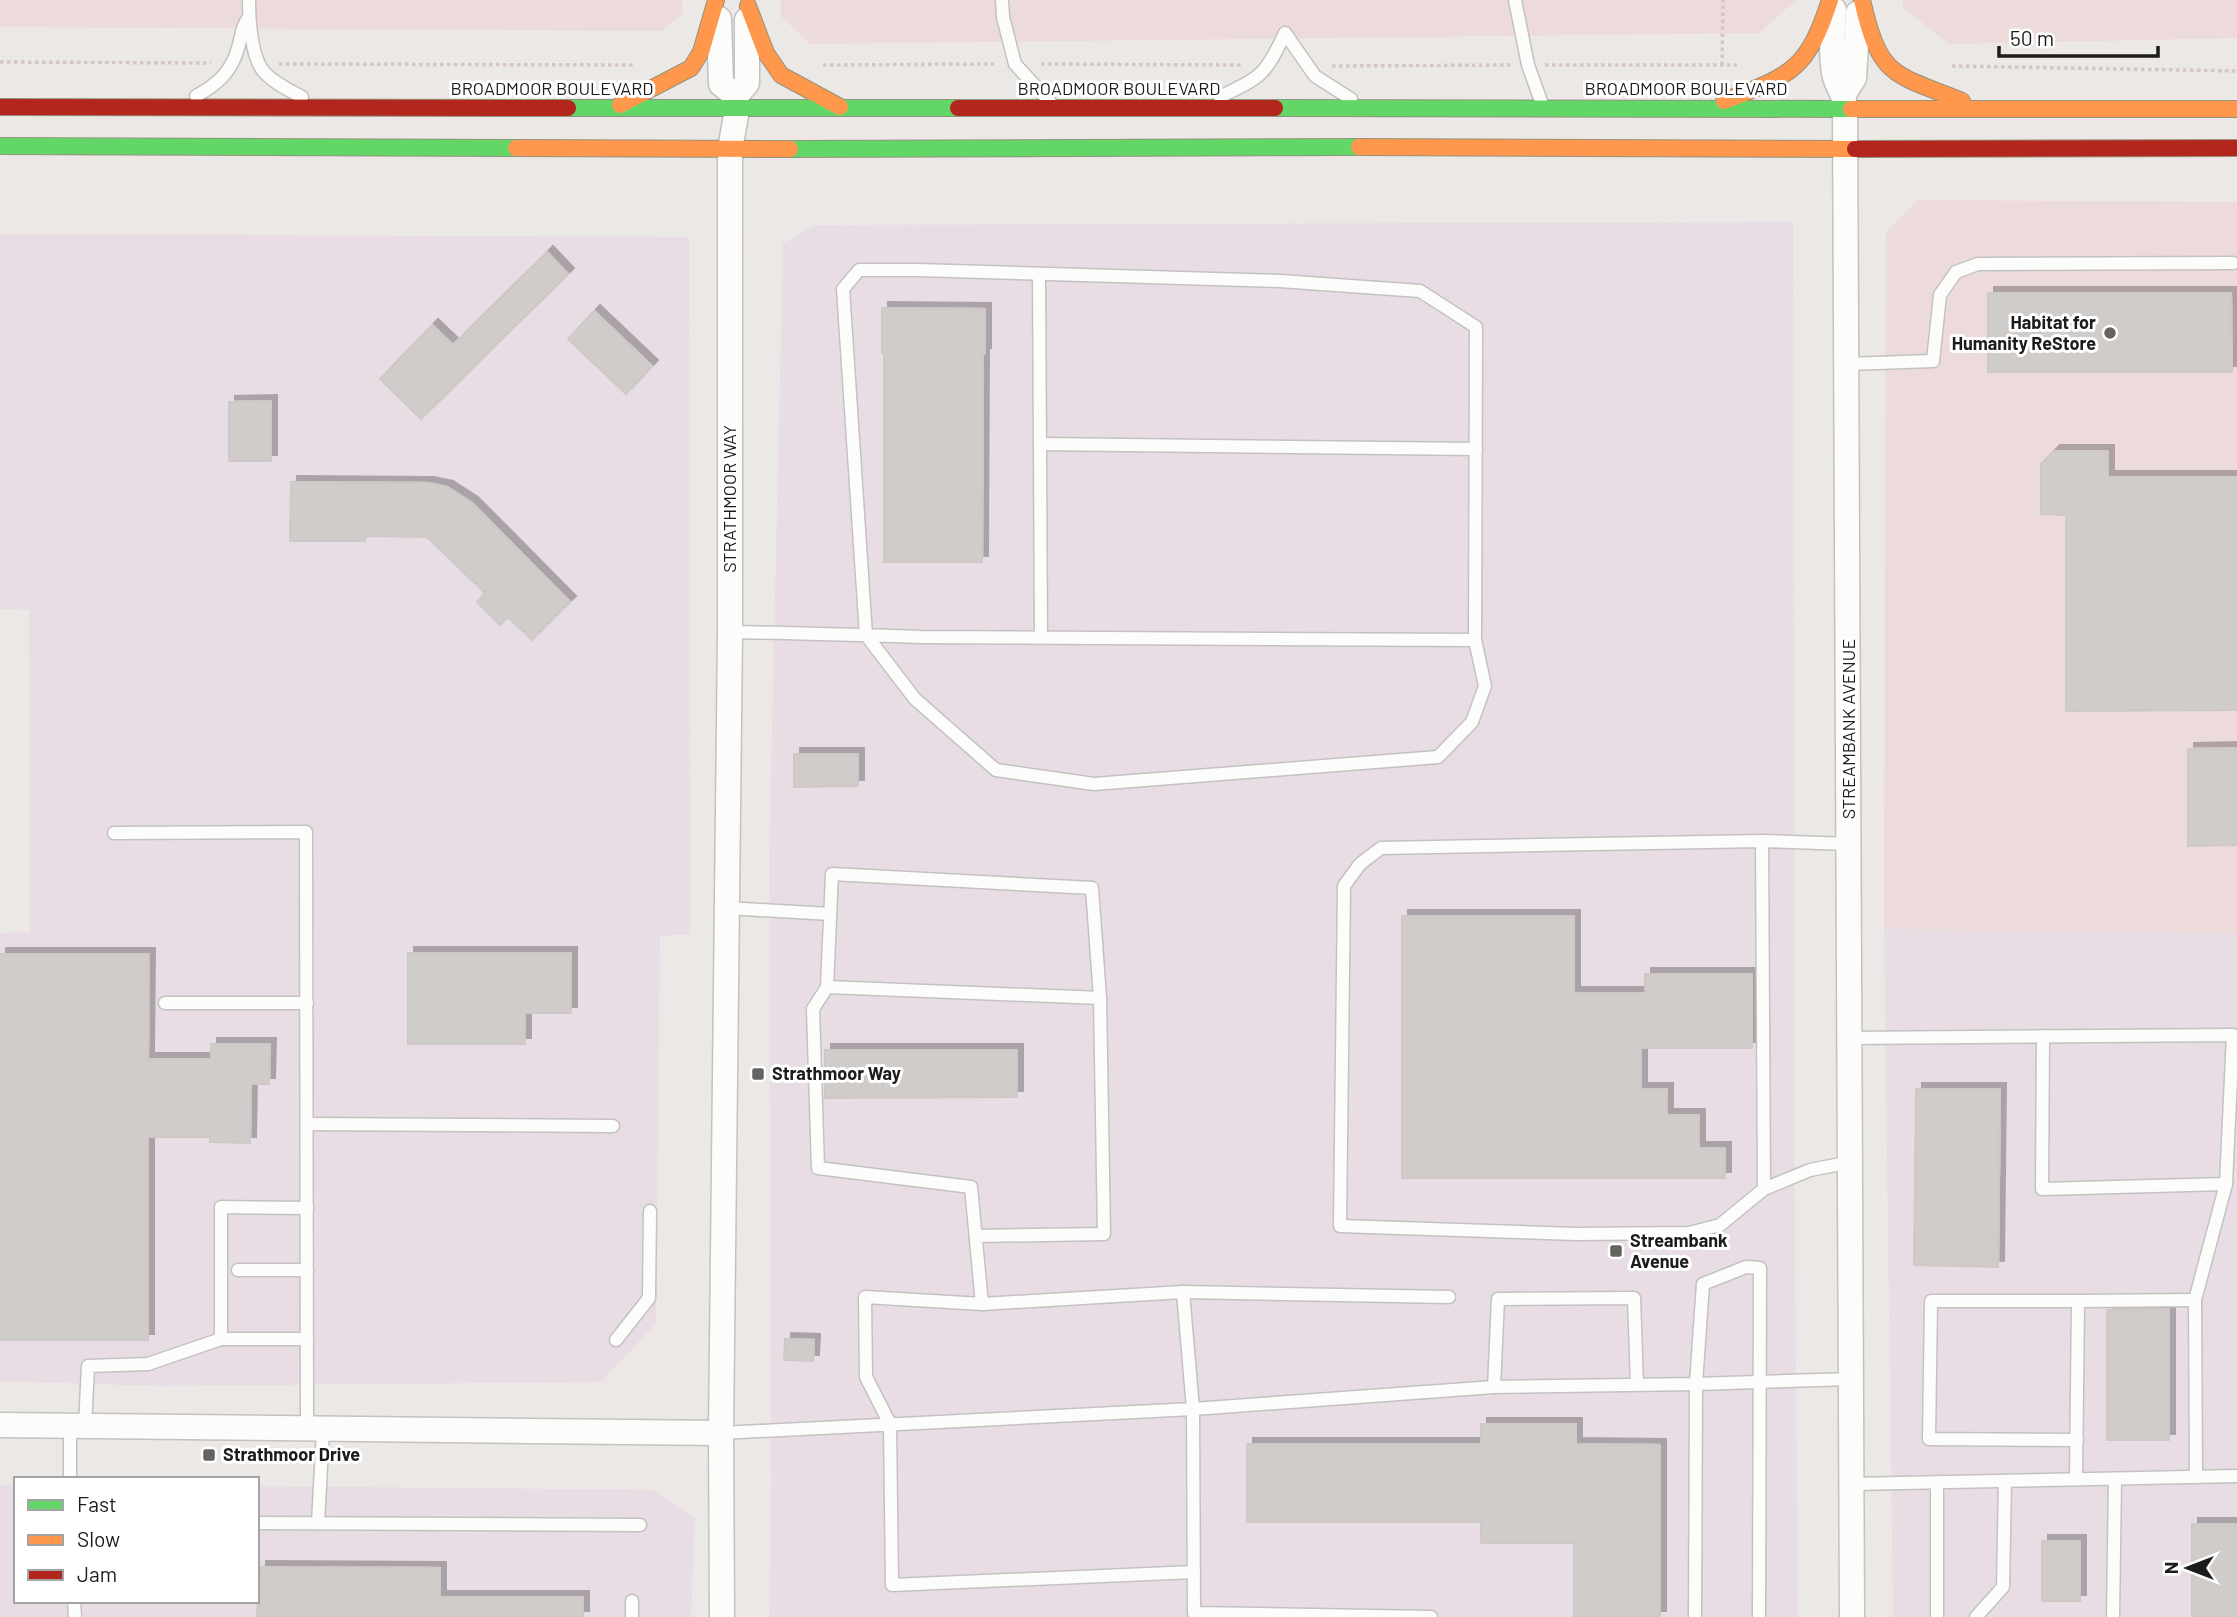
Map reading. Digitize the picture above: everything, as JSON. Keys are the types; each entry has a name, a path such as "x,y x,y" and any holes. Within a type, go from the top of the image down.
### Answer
{"main road":[{"path":"615,108 691,68 701,52 717,0"},
{"path":"1703,109 1779,80 1802,64 1820,33 1832,0"},
{"path":"1861,0 1871,37 1886,65 1911,80 1978,108"},
{"path":"747,3 766,53 781,75 843,108"},
{"name":"BROADMOOR BOULEVARD","path":"0,107 615,108 736,103 843,108 1703,109 1844,101 1978,108 2237,109"},
{"path":"0,146 730,149 1406,146 2237,148"}],"street":[{"path":"717,0 721,84 736,103"},
{"path":"1832,0 1832,52 1836,79 1844,101"},
{"path":"1844,101 1854,78 1861,0"},
{"name":"STRATHMOOR WAY","path":"722,1617 721,1433 730,632 730,149 736,103 747,83 747,3"},
{"name":"STREAMBANK AVENUE","path":"1844,101 1852,1617"},
{"path":"0,1425 721,1433"}],"lane":[{"path":"248,0 249,16 262,70 280,85 321,107"},
{"path":"1003,0 1003,17 1014,64 1055,107"},
{"path":"1515,0 1528,65 1544,108"},
{"path":"174,108 215,86 226,74 238,49 241,28 249,16"},
{"path":"1199,108 1258,78 1270,65 1285,33 1315,76 1367,108"},
{"path":"1847,364 1933,361 1940,295 1956,272 1978,264 2233,263"},
{"path":"859,270 1280,281 1420,291 1476,327 1476,449 1475,640 1485,686 1472,722 1438,757 1094,784 996,771 915,699 866,635 843,289 859,270"},
{"path":"1039,274 1041,638"},
{"path":"1040,443 1476,449"},
{"path":"730,632 1041,638 1475,640"},
{"path":"114,833 306,832 307,1339 315,1429 318,1523"},
{"path":"1762,841 1764,1189"},
{"path":"1849,844 1762,841 1381,848 1360,864 1344,886 1340,1226 1577,1234 1689,1233 1720,1225 1764,1189 1810,1170 1851,1162"},
{"path":"976,1236 1104,1234 1100,998 1092,888 832,874 827,987 813,1009 818,1168 971,1187 982,1304"},
{"path":"727,908 830,914"},
{"path":"827,987 1100,998"},
{"path":"165,1003 307,1003"},
{"path":"1850,1038 2234,1035 2226,1184 2195,1300 2196,1477"},
{"path":"2043,1036 2042,1189 2226,1184"},
{"path":"307,1124 613,1126"},
{"path":"221,1339 221,1207 307,1208"},
{"path":"616,1340 649,1298 650,1211"},
{"path":"1695,1617 1696,1384 1703,1284 1746,1267 1760,1268 1759,1617"},
{"path":"239,1270 307,1270"},
{"path":"1183,1293 1193,1409 1194,1615 1431,1617"},
{"path":"1194,1572 891,1585 890,1424 866,1377 865,1297 982,1304 1183,1293 1449,1297"},
{"path":"1493,1387 1498,1299 1634,1298 1637,1385"},
{"path":"2077,1440 1929,1439 1931,1301 2195,1300"},
{"path":"2076,1479 2078,1301"},
{"path":"69,1477 88,1366 148,1364 221,1339 307,1339"},
{"path":"721,1433 1193,1409 1493,1387 1851,1379"},
{"path":"1852,1484 2237,1476"},
{"path":"2113,1617 2115,1479"},
{"path":"1976,1617 2003,1587 2005,1481"},
{"path":"1937,1482 1937,1617"},
{"path":"259,1523 640,1525"},
{"path":"632,1601 632,1617"}],"path":[{"path":"1722,65 1723,0"},
{"path":"0,62 231,63"},
{"path":"260,64 635,65"},
{"path":"820,65 994,64"},
{"path":"1041,64 1253,65"},
{"path":"1322,66 1506,65"},
{"path":"1554,65 1741,65"},
{"path":"1950,66 2237,71"}],"shaded area":[{"path":"0,0 682,0 682,14 662,31 0,27"},
{"path":"781,0 1796,0 1759,33 810,44 781,16"},
{"path":"1903,0 2237,0 2237,38 1949,44 1903,8"},
{"path":"1918,200 2237,202 2237,934 1884,929 1886,232"},
{"path":"1793,222 1798,1617 769,1617 769,860 783,243 815,225"},
{"path":"0,234 689,237 690,934 660,936 656,1324 601,1382 160,1386 0,1381 0,933 30,932 29,610 0,609"},
{"path":"1884,929 2237,934 2237,1617 1893,1617"},
{"path":"0,1485 14,1485 14,1603 259,1603 259,1486 655,1490 695,1518 691,1617 0,1617"}],"building":[{"path":"547,252 568,274 421,419 380,379 432,325 453,345"},
{"name":"Habitat for Humanity ReStore","path":"1988,293 2231,293 2232,372 1988,372"},
{"path":"882,308 985,309 982,562 884,562"},
{"path":"594,311 652,366 626,394 568,339"},
{"path":"271,401 271,461 229,461 229,402"},
{"path":"2054,451 2108,451 2108,477 2237,477 2237,710 2066,711 2066,515 2041,514 2041,464"},
{"path":"291,482 428,483 447,487 472,503 570,602 532,640 508,617 500,625 477,602 485,593 427,537 365,536 365,541 290,541"},
{"path":"2237,748 2237,845 2188,846 2188,749"},
{"path":"794,754 858,754 858,786 794,787"},
{"path":"1402,916 1574,916 1574,993 1645,993 1645,974 1752,974 1752,1048 1641,1048 1641,1089 1667,1089 1667,1115 1699,1115 1699,1148 1725,1148 1725,1178 1402,1178"},
{"path":"408,953 571,953 571,1013 525,1013 525,1044 408,1044"},
{"path":"0,954 149,954 148,1059 211,1059 211,1044 270,1044 269,1084 251,1084 250,1143 210,1142 210,1137 148,1137 148,1340 0,1340"},
{"path":"825,1050 1017,1050 1017,1097 825,1098"},
{"path":"1916,1089 2000,1089 1998,1267 1914,1265"},
{"path":"2169,1309 2169,1440 2107,1440 2107,1310"},
{"path":"785,1339 814,1340 813,1361 784,1360"},
{"path":"1481,1424 1576,1424 1576,1444 1660,1445 1660,1617 1574,1617 1574,1543 1481,1543 1481,1522 1247,1522 1247,1444 1481,1444"},
{"path":"2192,1524 2237,1524 2237,1617 2192,1617"},
{"path":"2042,1541 2080,1541 2080,1601 2042,1601"},
{"path":"260,1567 440,1568 440,1597 583,1597 583,1617 257,1617"}],"traffic: fast":[{"path":"568,108 958,108"},
{"path":"1275,108 1851,109"},
{"path":"0,146 516,148"},
{"path":"790,149 1359,147"}],"traffic: slow":[{"path":"620,105 691,68 701,52 716,0"},
{"path":"1724,101 1766,84 1794,67 1813,42 1830,0"},
{"path":"1862,0 1875,45 1883,59 1904,77 1962,101"},
{"path":"748,6 766,53 781,75 840,107"},
{"path":"1851,109 2237,109"},
{"path":"1359,147 1855,149"},
{"path":"516,148 790,149"}],"traffic: jam":[{"path":"0,107 568,108"},
{"path":"958,108 1275,108"},
{"path":"1855,149 2237,148"}],"place":[{"name":"Habitat for Humanity ReStore","path":"2110,333"},
{"name":"Strathmoor Way","path":"758,1074"},
{"name":"Streambank Avenue","path":"1616,1251"},
{"name":"Strathmoor Drive","path":"209,1455"}]}
